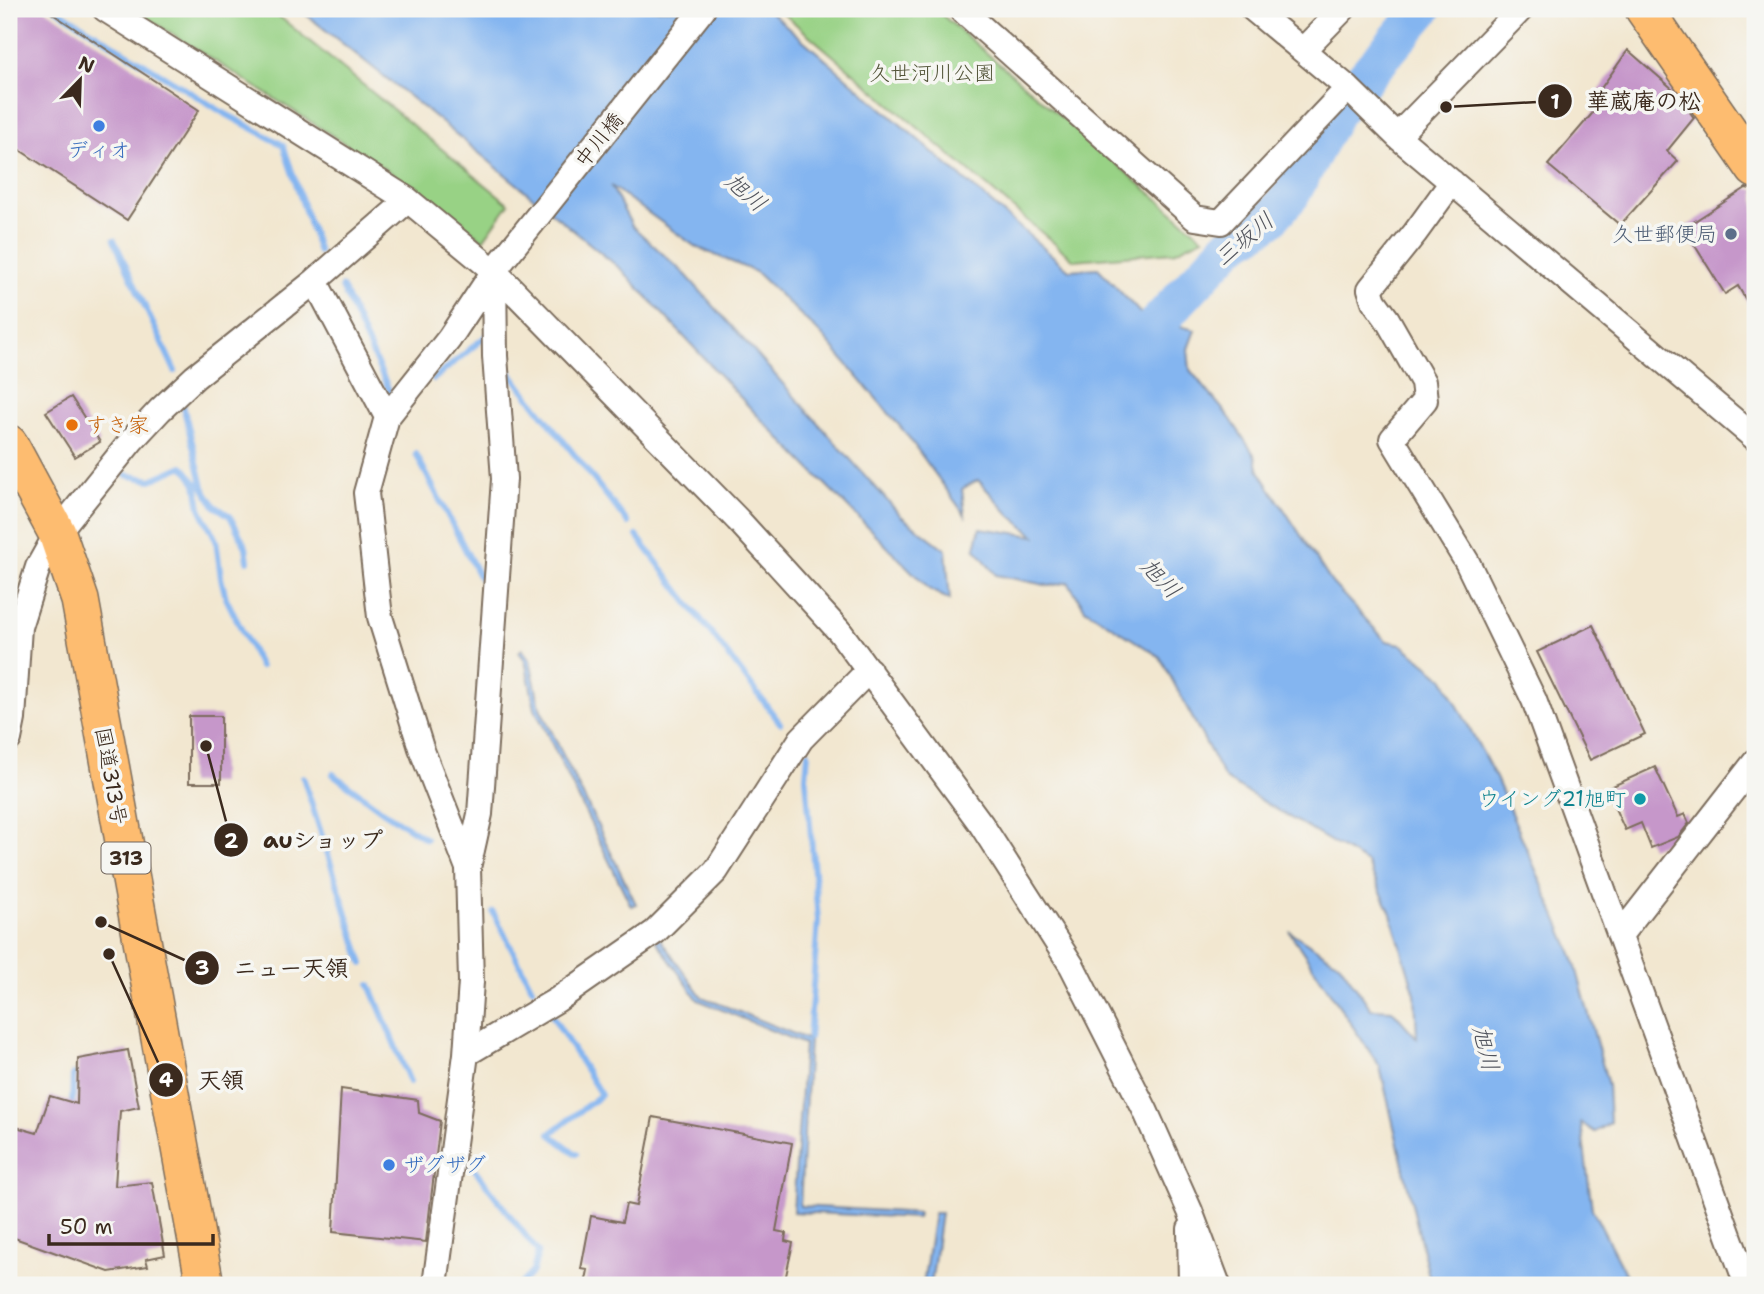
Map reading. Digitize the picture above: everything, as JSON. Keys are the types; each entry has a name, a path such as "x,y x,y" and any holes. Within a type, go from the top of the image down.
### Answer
{"highway":[{"path":"1644,9 1755,169"},
{"name":"国道313号","path":"9,444 57,533 80,600 205,1285"}],"street":[{"path":"105,9 408,201 494,271 738,520 840,632 981,824 1072,966 1145,1110 1190,1211 1218,1285"},
{"name":"中川橋","path":"387,417 449,339 494,271 703,9"},
{"path":"961,9 1195,218 1221,222 1348,88"},
{"path":"1253,9 1348,88 1397,136 1755,438"},
{"path":"1303,50 1343,9"},
{"path":"1397,136 1521,9"},
{"path":"1452,182 1370,289 1374,301 1387,318 1423,382 1425,400 1392,439 1467,562 1534,700 1747,1285"},
{"path":"9,739 13,719 19,627 38,567 57,533 132,440 160,410 195,377 315,281 408,201"},
{"path":"435,1285 467,1054 471,982 468,868 480,814 504,479 495,356 494,271"},
{"path":"315,281 387,417 366,492 380,617 421,748 468,868"},
{"path":"467,1054 557,1000 655,932 716,871 801,739 869,670"},
{"path":"1621,934 1755,762"},
{"path":"1190,1211 1191,1285"}],"green space":[{"path":"133,9 270,9 509,204 483,240 418,190"},
{"name":"久世河川公園","path":"778,9 935,9 1203,238 1174,252 1074,260"}],"water":[{"name":"旭川","path":"299,9 767,9 1069,270 1098,268 1144,317 1195,330 1188,349 1190,370 1230,418 1255,456 1259,471 1332,583 1386,641 1401,644 1443,678 1496,778 1573,956 1608,1085 1610,1123 1595,1132 1581,1123 1592,1209 1631,1285 1431,1285 1380,1067 1289,931 1340,964 1371,1009 1392,1010 1417,1038 1415,994 1390,911 1367,863 1225,779 1160,657 1085,609 1068,582 1050,586 996,575 975,548 980,528 1035,536 1010,515 978,480 962,489 965,515 904,431 823,336 756,272 696,247 611,186 632,226 686,275 901,516 946,550 950,600 930,590 755,413 623,271"},
{"path":"522,649 530,660 540,708 636,904 631,906 535,709 525,660 519,652"},
{"path":"655,932 702,997 809,1040 800,1206 919,1213 918,1218 793,1212 804,1044 698,1000 652,935"},
{"path":"934,1213 941,1213 931,1285 923,1285"}],"building":[{"name":"ディオ","path":"9,9 45,9 199,110 127,220 9,143"},
{"path":"1628,50 1675,91 1694,118 1667,151 1678,161 1620,225 1548,165 1603,101 1597,94"},
{"path":"1746,188 1755,190 1755,316 1738,286 1725,294 1684,228"},
{"path":"71,397 100,442 75,457 46,412"},
{"path":"1593,625 1645,734 1590,760 1537,652"},
{"path":"189,716 221,716 221,783 189,783"},
{"name":"ウイング21旭町","path":"1655,767 1678,817 1685,814 1689,823 1678,837 1651,848 1641,823 1625,830 1606,789"},
{"path":"128,1050 139,1107 120,1111 115,1186 152,1182 165,1255 146,1259 148,1266 109,1272 9,1236 9,1125 37,1133 50,1096 77,1104 78,1059"},
{"path":"341,1089 418,1100 419,1113 440,1121 426,1242 333,1232"},
{"path":"653,1117 792,1143 776,1231 786,1233 785,1241 793,1243 784,1285 585,1285 588,1270 581,1269 591,1216 622,1222 626,1204 636,1206"}],"waterway":[{"path":"56,9 222,112 283,145 319,252"},
{"name":"三坂川","path":"1124,359 1229,246 1269,220 1291,195 1335,112 1423,9"},
{"path":"114,240 175,371"},
{"path":"342,287 393,399"},
{"path":"434,379 486,336"},
{"path":"504,365 628,523"},
{"path":"182,401 203,487 215,506 230,516 246,547 248,561"},
{"path":"416,454 480,578"},
{"path":"126,475 151,480 183,466 196,483 200,508 216,540 226,598 260,667"},
{"path":"637,536 780,723"},
{"path":"9,575 13,615"},
{"path":"808,753 806,777 818,920 809,1038"},
{"path":"333,774 426,839"},
{"path":"303,777 363,964"},
{"path":"493,912 532,988"},
{"path":"370,985 410,1082"},
{"path":"550,1012 601,1095 550,1134 576,1154"},
{"path":"72,1111 73,1074"},
{"path":"466,1158 538,1252 533,1271 520,1285"}],"place":[{"name":"華蔵庵の松","path":"1446,107"},
{"name":"ディオ","path":"99,126"},
{"name":"久世郵便局","path":"1731,234"},
{"name":"すき家","path":"72,425"},
{"name":"auショップ","path":"206,746"},
{"name":"ウイング21旭町","path":"1640,799"},
{"name":"ニュー天領","path":"101,922"},
{"name":"天領","path":"109,954"},
{"name":"ザグザグ","path":"389,1165"}]}
